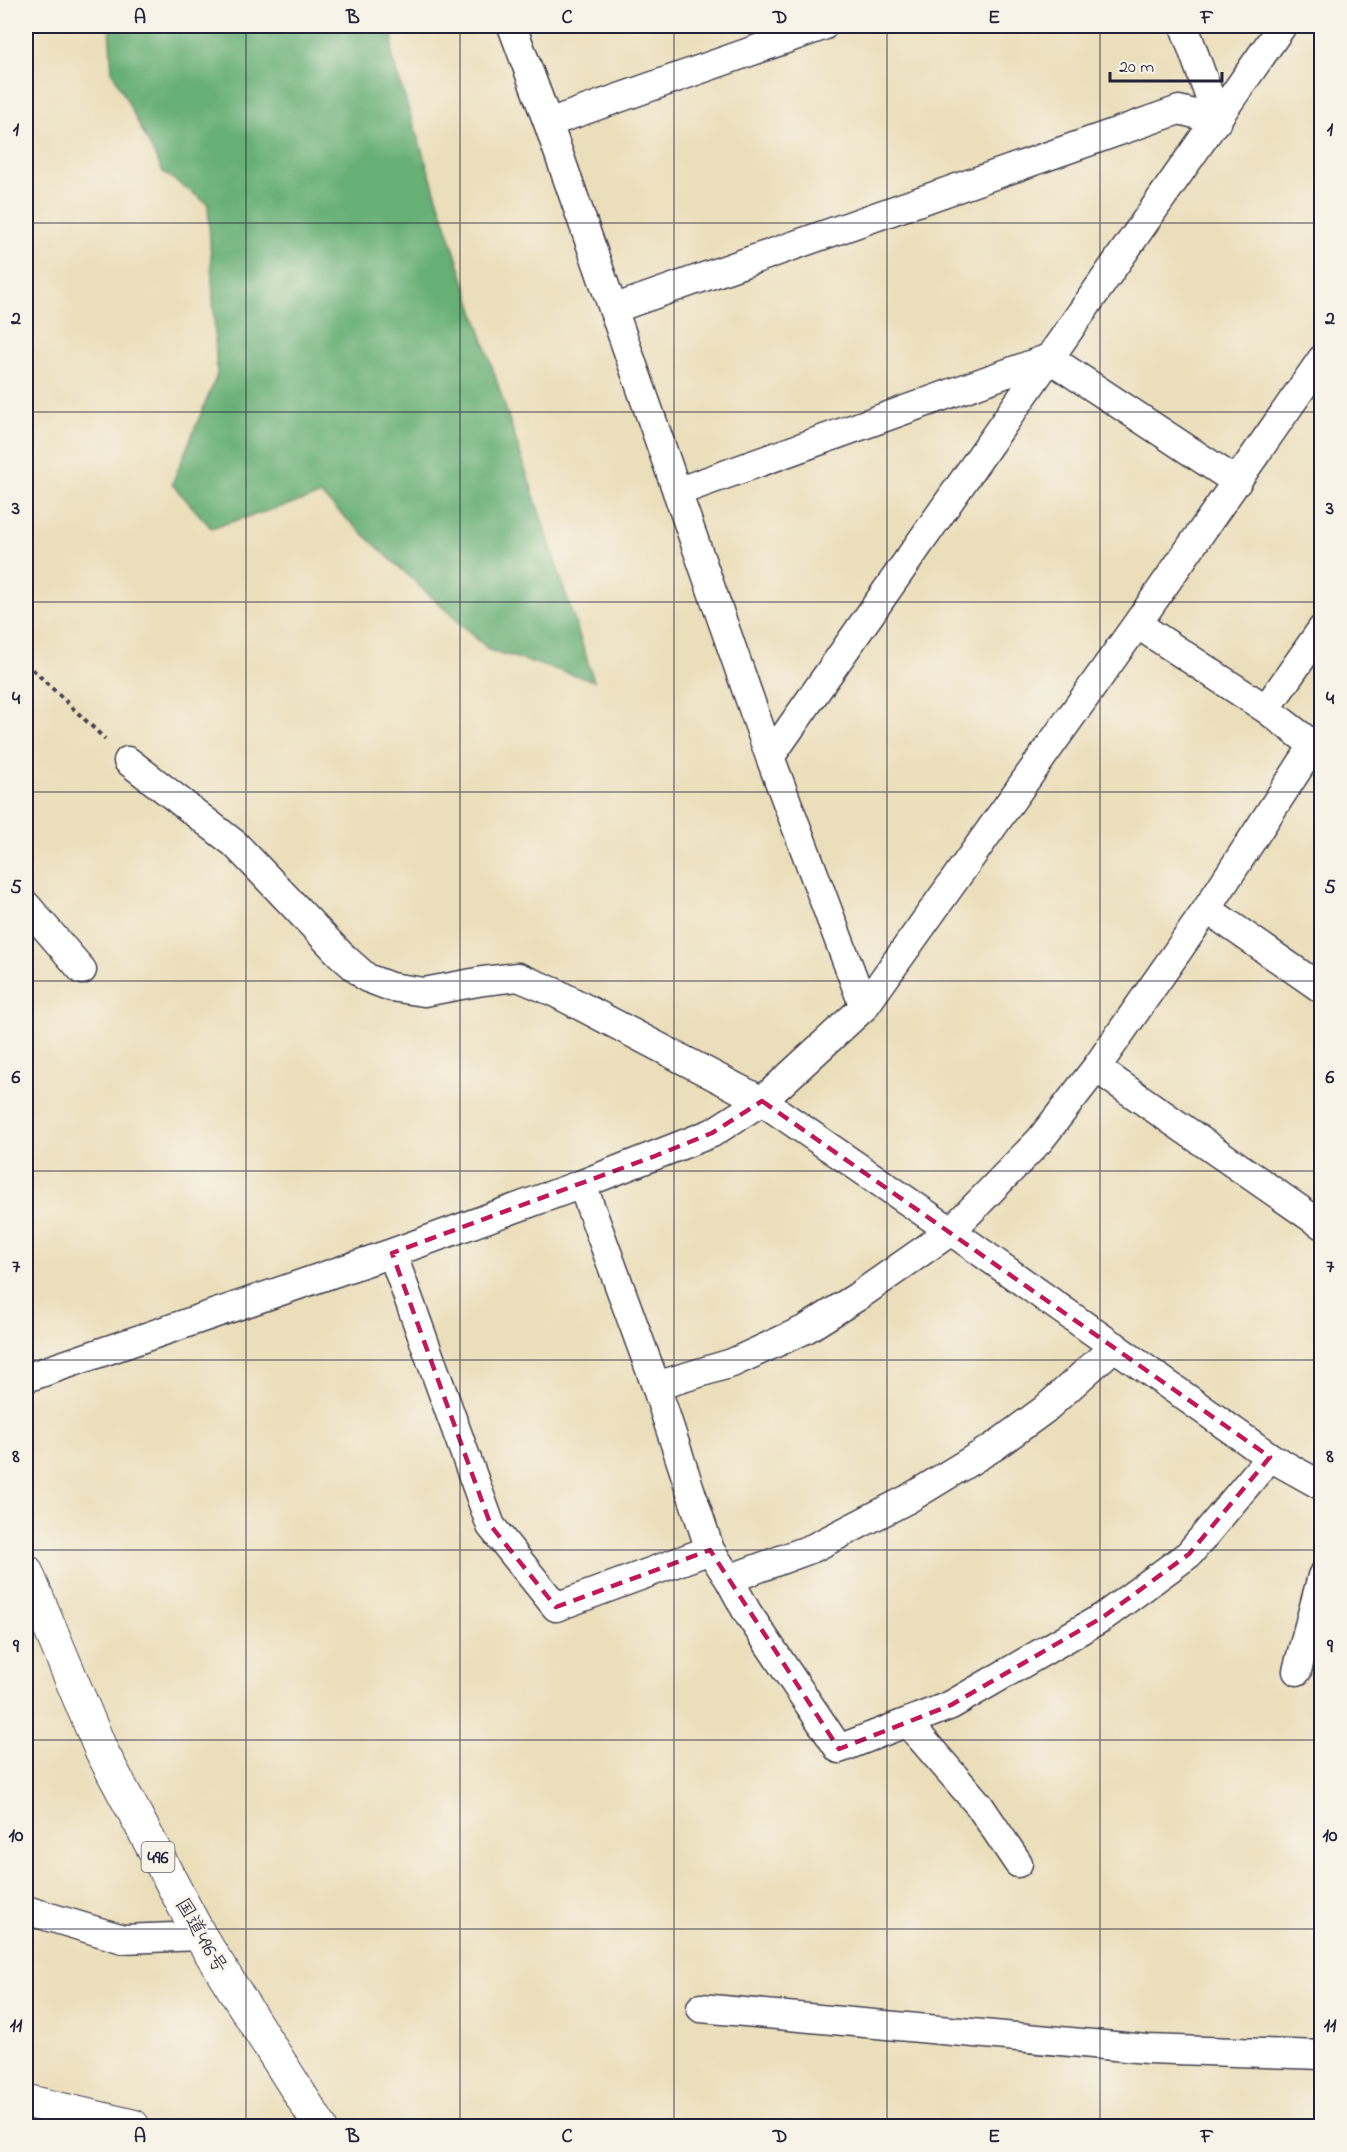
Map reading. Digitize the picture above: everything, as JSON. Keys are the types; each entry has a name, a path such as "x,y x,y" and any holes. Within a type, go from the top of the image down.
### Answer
{"highway":[{"name":"国道496号","path":"26,1571 101,1750 200,1936 320,2127"},
{"path":"26,2101 133,2127"}],"street":[{"path":"512,26 770,757 864,1007"},
{"path":"548,123 823,26"},
{"path":"1184,26 1218,120"},
{"path":"770,757 1282,26"},
{"path":"613,309 1179,110 1218,120"},
{"path":"1049,358 1237,482"},
{"path":"677,492 1049,358"},
{"path":"26,1378 392,1253 582,1184 712,1133 762,1101 864,1007 1137,624 1322,359"},
{"path":"656,1386 732,1363 806,1329 857,1297 951,1231 1040,1140 1096,1068 1317,749 1266,709 1137,624"},
{"path":"1266,709 1322,629"},
{"path":"128,761 235,844 367,978 391,987 424,992 518,976 554,992 762,1101 951,1231 1270,1457 1322,1486"},
{"path":"26,905 82,970"},
{"path":"1207,909 1322,989"},
{"path":"1096,1068 1322,1225"},
{"path":"582,1184 656,1386 710,1550 747,1612 839,1749 951,1705 1103,1617 1189,1554 1270,1457"},
{"path":"392,1253 491,1526 556,1607 710,1550"},
{"path":"729,1580 813,1548 908,1498 995,1446 1044,1410 1115,1346"},
{"path":"1297,1671 1322,1576"},
{"path":"908,1723 979,1805 1018,1863"},
{"path":"26,1910 123,1939 200,1936"},
{"path":"701,2008 1147,2049 1322,2055"}],"path":[{"path":"26,663 128,761"}],"highlighted area":[{"path":"762,1101 1270,1457 1189,1554 1103,1617 951,1705 839,1749 710,1550 556,1607 491,1526 392,1253 712,1133"}],"green space":[{"path":"109,26 393,26 392,58 594,681 489,650 321,495 211,528 172,484 217,375 208,204 163,172 112,71"}]}
